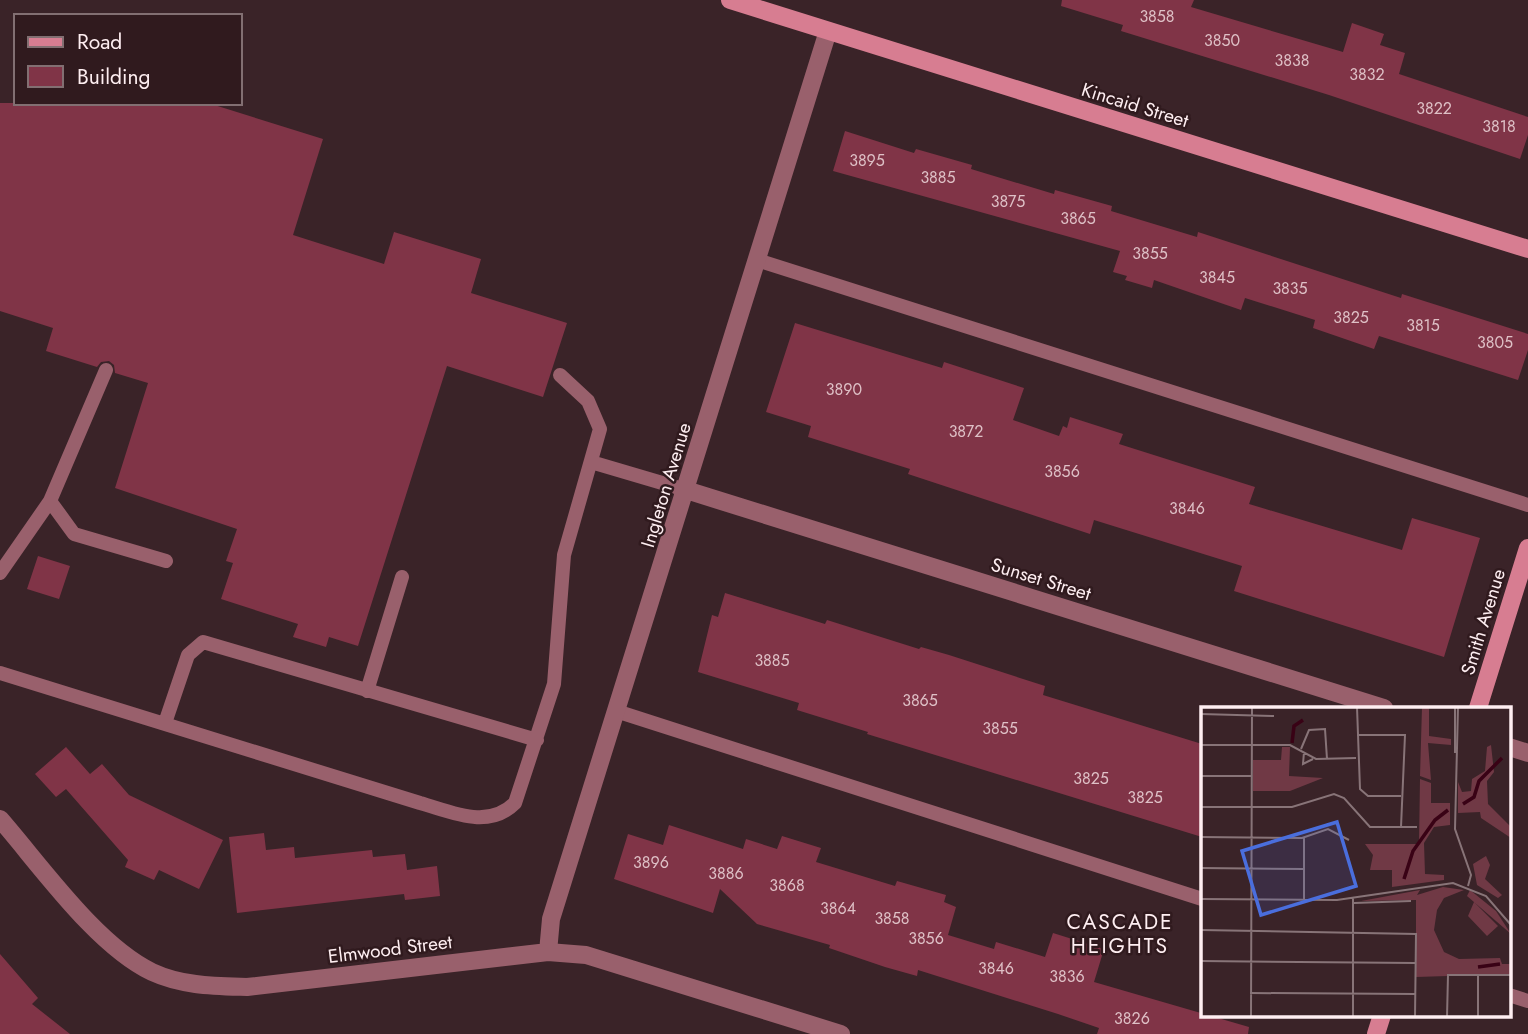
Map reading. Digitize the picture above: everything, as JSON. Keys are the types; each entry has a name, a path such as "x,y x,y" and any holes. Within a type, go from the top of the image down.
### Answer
{"street":[{"name":"Kincaid Street","path":"730,0 1528,249"},
{"name":"Ingleton Avenue","path":"548,952 551,919 828,31"},
{"name":"Sunset Street","path":"686,490 1378,707"},
{"name":"Smith Avenue","path":"1479,707 1528,548"},
{"path":"1510,747 1528,752"},
{"name":"Elmwood Street","path":"0,819 108,943 152,972 198,986 247,987 548,952 586,955 841,1034"},
{"path":"1376,1034 1382,1016"}],"lane":[{"path":"757,260 1528,505"},
{"path":"0,573 50,501 106,370"},
{"path":"0,673 420,803 480,818 495,817 515,803 554,684 564,555 600,429 588,401 560,375"},
{"path":"591,462 686,490"},
{"path":"50,501 74,534 166,561"},
{"path":"367,691 402,577"},
{"path":"165,723 188,654 203,642 537,740"},
{"path":"616,711 1201,899"},
{"path":"1510,995 1528,1001"}],"building":[{"path":"1062,0 1194,0 1191,7 1343,52 1352,23 1384,34 1380,45 1405,53 1399,74 1528,117 1528,135 1520,159 1329,95 1121,31 1123,25 1061,6"},
{"path":"0,103 214,105 323,139 293,235 384,264 394,232 481,259 471,293 567,323 543,397 447,366 358,646 329,637 326,647 293,637 298,624 221,599 233,563 226,561 237,529 115,488 148,383 115,373 114,365 109,361 101,362 97,367 46,351 53,328 0,311"},
{"path":"845,131 914,153 916,149 972,165 971,169 1054,194 1055,190 1112,206 1111,211 1197,237 1198,232 1401,298 1402,294 1528,334 1528,350 1518,380 1379,336 1374,349 1313,328 1315,320 1245,298 1241,310 1154,280 1152,288 1125,280 1127,276 1113,272 1120,251 833,171"},
{"path":"795,323 942,368 944,362 1024,388 1013,420 1059,436 1063,426 1067,428 1070,417 1123,434 1119,444 1255,487 1249,504 1402,550 1412,518 1480,538 1444,657 1234,591 1242,566 1094,520 1090,534 908,474 910,469 808,437 811,426 766,412"},
{"path":"38,556 70,566 59,599 27,589"},
{"path":"725,593 825,624 827,620 919,649 921,647 949,655 1045,686 1043,695 1201,744 1201,837 867,734 868,732 797,710 799,703 698,672 712,615 718,617"},
{"path":"66,747 90,774 102,764 129,795 223,840 199,889 159,870 154,880 125,867 128,860 66,789 56,797 35,774"},
{"path":"669,825 743,849 746,839 777,849 782,836 821,848 816,862 895,886 897,881 946,895 944,902 956,907 948,935 994,949 996,942 1045,957 1053,933 1104,949 1094,982 1201,1013 1201,1016 1211,1016 1249,1027 1248,1034 1097,1034 1099,1028 1058,1014 918,970 917,976 885,967 829,948 830,945 757,924 720,889 713,913 614,879 628,834 663,845"},
{"path":"264,833 266,850 294,847 295,858 372,850 373,857 405,854 407,870 437,866 440,896 405,900 404,894 237,913 229,837"},
{"path":"0,954 38,998 32,1004 70,1034 0,1034"}],"district":[{"name":"CASCADE HEIGHTS","path":"1120,934"}]}
